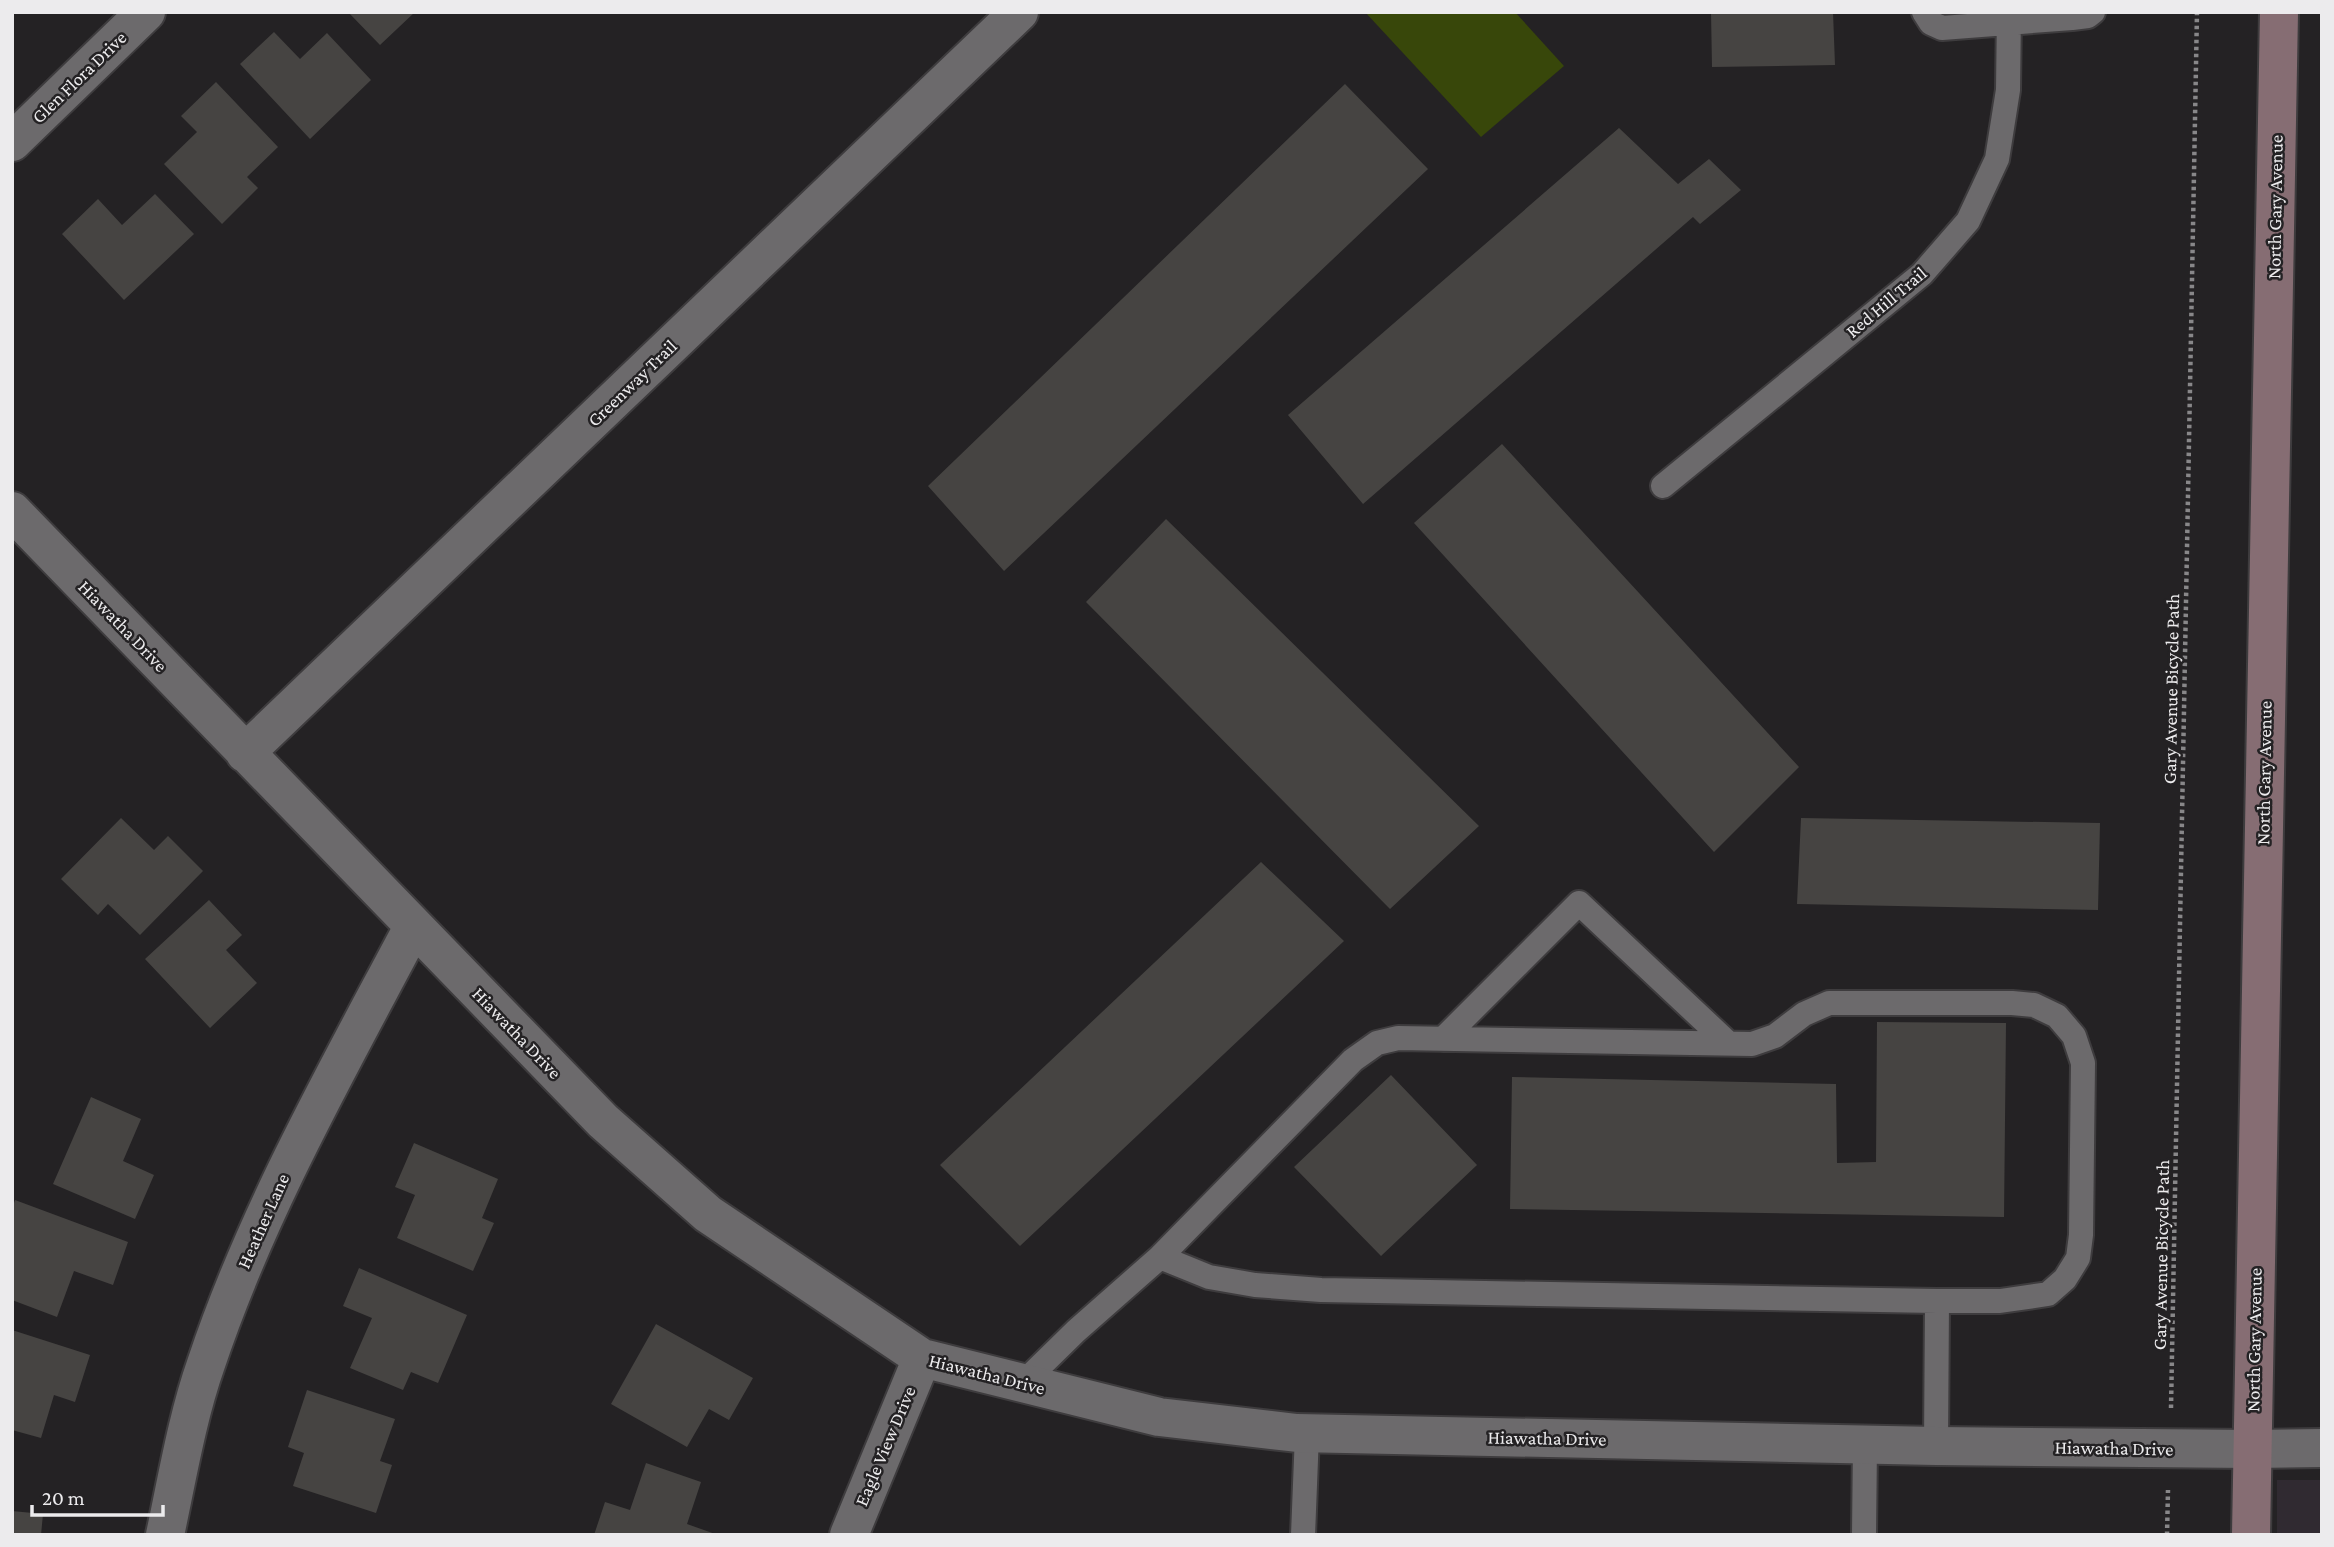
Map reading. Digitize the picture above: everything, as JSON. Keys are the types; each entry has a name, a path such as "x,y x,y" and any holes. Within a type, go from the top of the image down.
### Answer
{"street":[{"name":"Glen Flora Drive","path":"12,142 146,12"},
{"name":"Greenway Trail","path":"245,753 1019,12"},
{"name":"North Gary Avenue","path":"2251,1535 2279,12"},
{"name":"Hiawatha Drive","path":"12,511 412,927 603,1121 708,1214 922,1358 1159,1416 1307,1434 1936,1446 2322,1448"},
{"name":"Heather Lane","path":"165,1535 205,1366 245,1259 282,1178 412,927"},
{"name":"Eagle View Drive","path":"849,1535 922,1358"}],"lane":[{"path":"1924,12 1931,23 1942,29 2009,18 2072,18 2088,16 2093,12"},
{"name":"Red Hill Trail","path":"1663,486 1922,274 1968,221 1997,159 2008,90 2009,18"},
{"path":"1443,1039 1578,903 1728,1043"},
{"path":"1024,1382 1076,1331 1160,1257 1353,1060 1377,1043 1398,1038 1752,1044 1774,1036 1804,1013 1829,1003 2012,1003 2034,1005 2057,1016 2074,1036 2083,1063 2081,1235 2078,1258 2065,1279 2048,1294 2000,1301 1937,1301 1321,1290 1255,1285 1209,1277 1160,1257"},
{"path":"1936,1446 1937,1301"},
{"path":"1303,1535 1307,1434"},
{"path":"1864,1535 1865,1444"}],"path":[{"name":"Gary Avenue Bicycle Path","path":"2172,1365 2197,12"},
{"path":"2167,1535 2168,1507"}],"shaded area":[{"path":"2277,1480 2322,1480 2322,1535 2277,1535"}],"green space":[{"path":"1365,12 1515,12 1564,66 1481,137"}],"building":[{"path":"348,12 415,12 380,45"},
{"path":"1711,12 1833,12 1835,65 1712,67"},
{"path":"274,32 300,59 327,33 371,80 310,139 240,64"},
{"path":"216,82 278,147 247,177 258,188 222,224 164,164 197,132 181,116"},
{"path":"1345,84 1428,169 1004,571 928,486"},
{"path":"1619,128 1678,184 1709,159 1741,190 1700,224 1693,217 1363,504 1288,415"},
{"path":"155,194 194,234 124,300 62,234 98,199 122,225"},
{"path":"1502,444 1799,767 1714,852 1414,523"},
{"path":"1166,519 1479,826 1390,909 1086,602"},
{"path":"121,818 154,850 168,836 203,871 140,935 108,904 98,915 61,879"},
{"path":"1801,818 2100,823 2098,910 1797,904"},
{"path":"1261,862 1344,941 1020,1246 940,1165"},
{"path":"209,900 242,935 226,950 257,983 210,1028 145,959"},
{"path":"1877,1022 2006,1023 2004,1217 1510,1209 1512,1077 1836,1084 1837,1163 1876,1162"},
{"path":"1391,1075 1477,1165 1381,1256 1294,1167"},
{"path":"91,1097 141,1119 123,1161 154,1175 135,1219 53,1184"},
{"path":"414,1143 498,1179 482,1218 494,1223 473,1271 397,1238 415,1195 395,1187"},
{"path":"15,1200 128,1242 113,1285 74,1271 57,1317 12,1300 12,1209"},
{"path":"359,1268 467,1315 438,1383 411,1372 403,1390 350,1368 372,1318 343,1306"},
{"path":"656,1324 753,1378 729,1420 709,1409 687,1447 611,1404"},
{"path":"12,1330 90,1355 75,1402 54,1395 41,1438 12,1430"},
{"path":"307,1390 395,1419 380,1461 392,1465 376,1513 293,1486 304,1453 288,1447"},
{"path":"646,1463 701,1482 687,1524 718,1535 594,1535 605,1502 630,1510"},
{"path":"12,1511 43,1514 41,1535 12,1535"}]}
